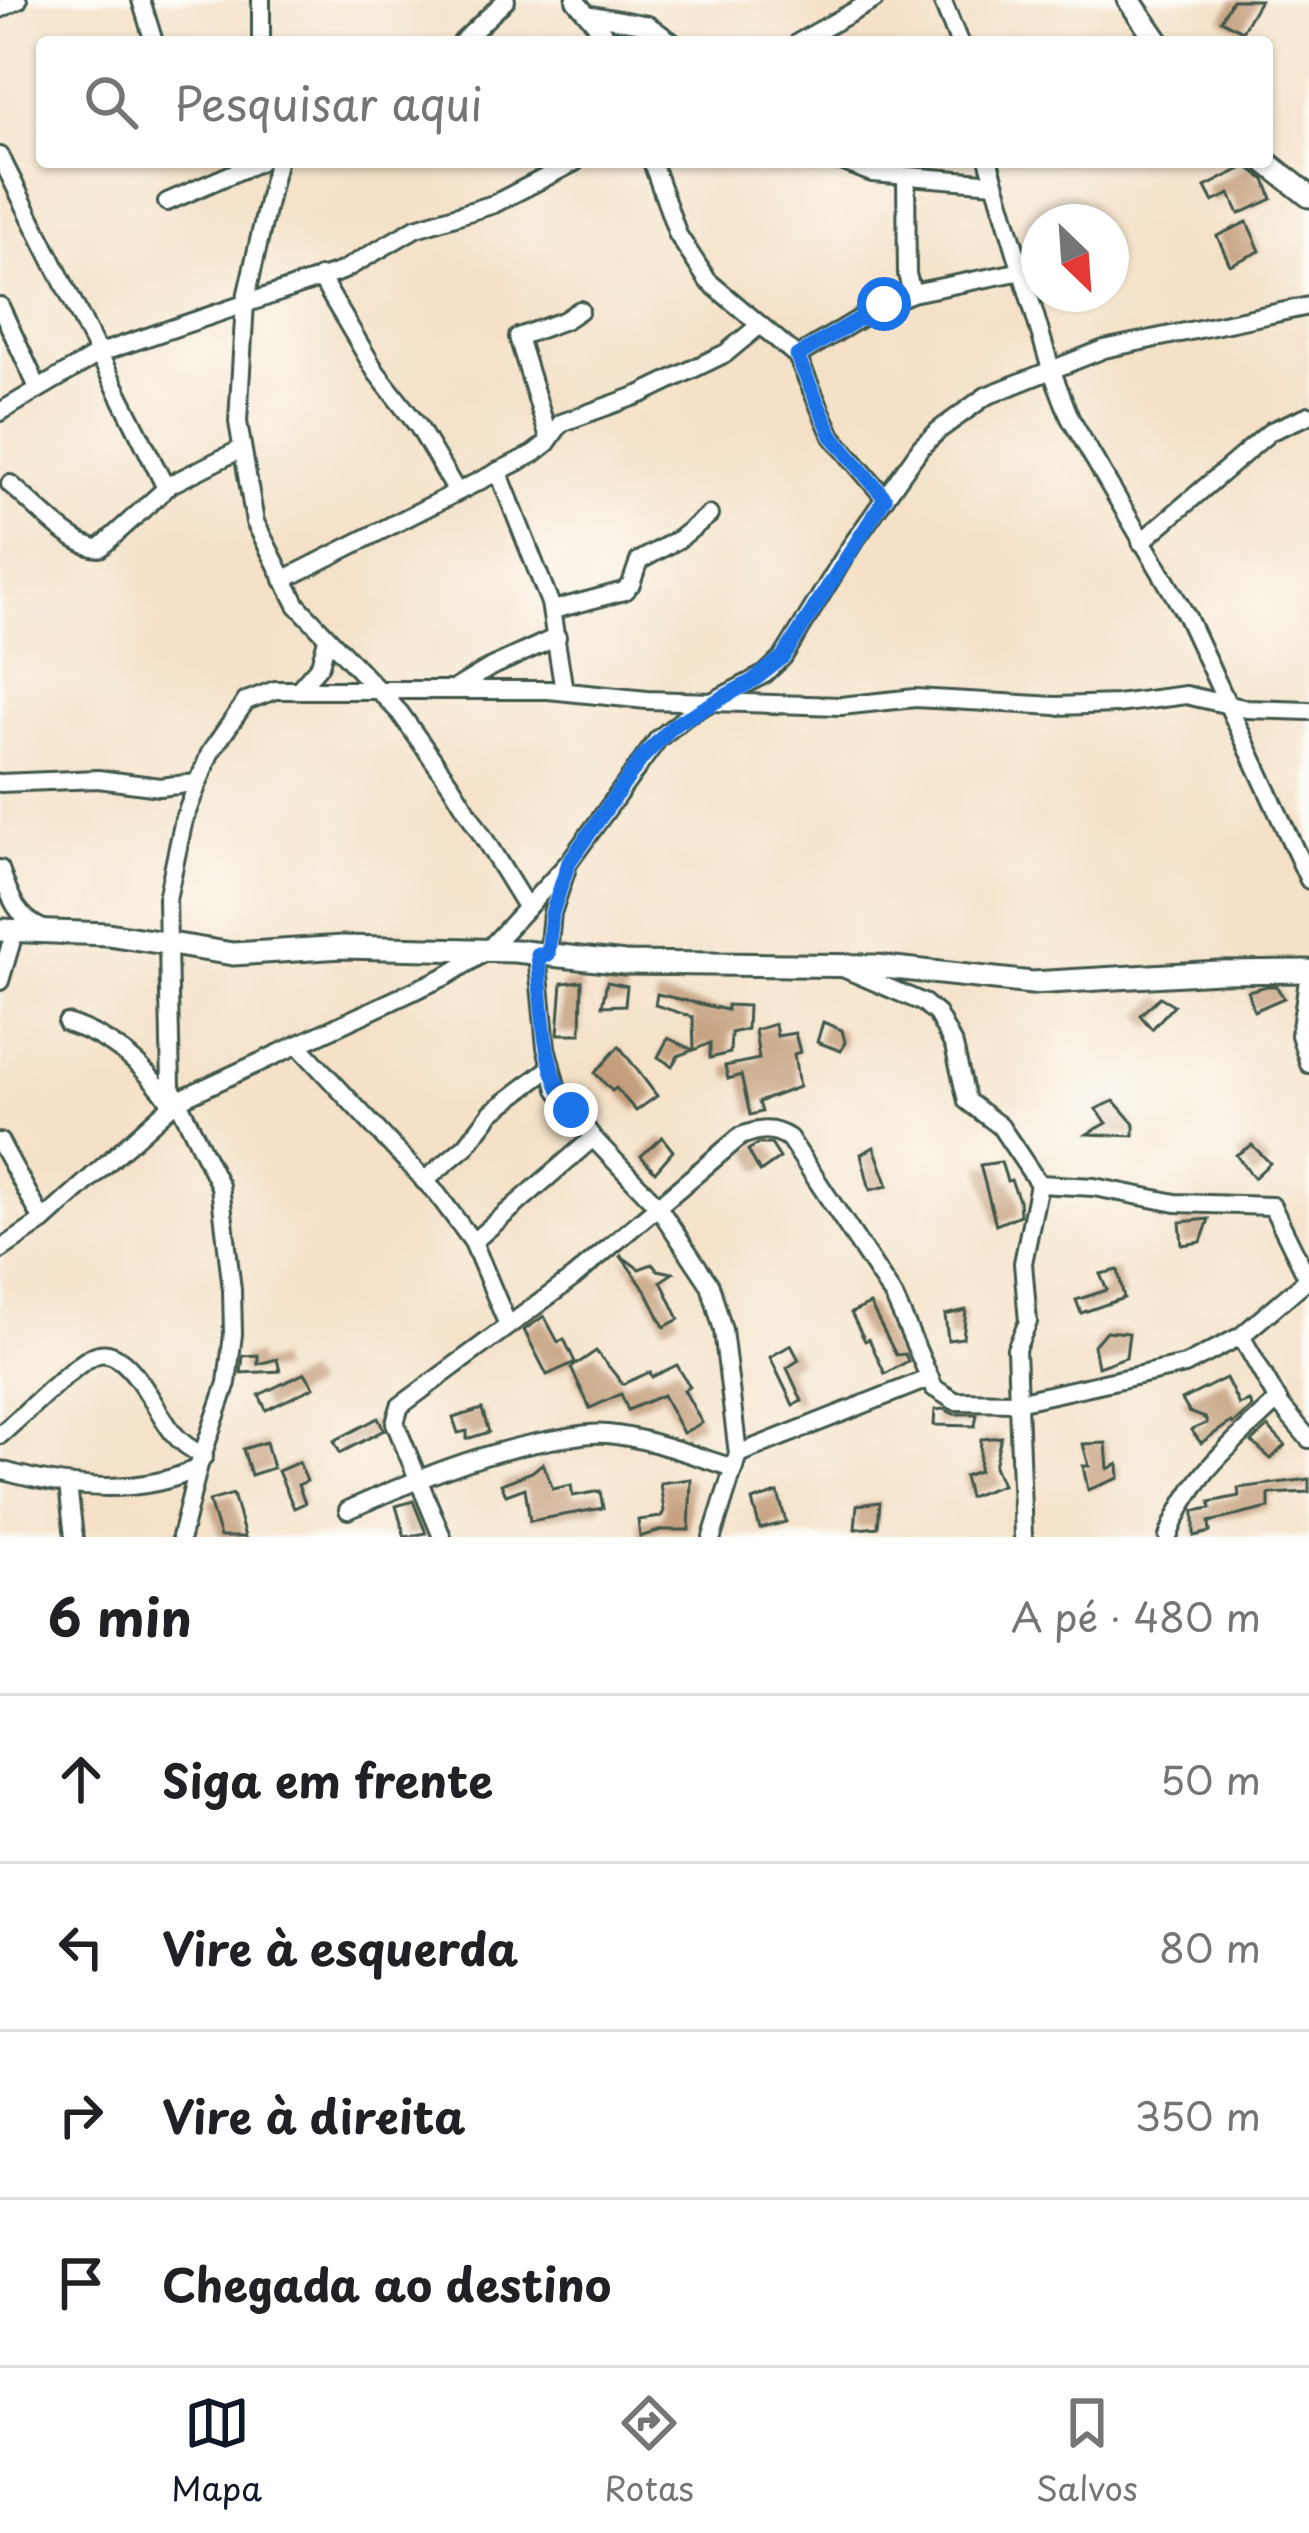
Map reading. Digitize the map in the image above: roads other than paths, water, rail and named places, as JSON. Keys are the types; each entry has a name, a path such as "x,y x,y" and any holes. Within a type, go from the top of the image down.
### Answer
{"street":[{"path":"0,9 18,0"},
{"path":"141,0 152,36"},
{"path":"261,0 261,36"},
{"path":"468,36 506,0"},
{"path":"574,0 607,36"},
{"path":"810,36 874,0"},
{"path":"942,0 957,36"},
{"path":"1129,0 1153,36"},
{"path":"591,15 648,25 664,36"},
{"path":"0,156 166,488"},
{"path":"166,202 245,168"},
{"path":"276,168 245,302 238,422 254,522 297,604 379,690 451,785 526,908"},
{"path":"0,412 100,353 364,260 430,221 494,204 563,168"},
{"path":"654,168 678,235 708,280 797,356 832,436 885,498"},
{"path":"859,168 906,178 995,183"},
{"path":"991,168 1021,269"},
{"path":"1273,168 1309,196"},
{"path":"906,178 912,293"},
{"path":"797,356 884,304 912,293 1021,272"},
{"path":"320,277 376,372 418,426 457,492"},
{"path":"0,306 38,388"},
{"path":"0,1250 43,1221 174,1103 446,976 487,951 569,862 658,739 692,712 754,680 783,657 885,498 939,430 986,395 1123,344 1309,306"},
{"path":"549,439 518,337 580,310"},
{"path":"1034,312 1070,418 1187,617 1309,880"},
{"path":"283,580 533,454 561,422 641,394 726,353 760,325"},
{"path":"1141,542 1271,431 1309,415"},
{"path":"10,484 76,541 93,549 108,542 166,488 242,449"},
{"path":"498,471 553,610 564,691"},
{"path":"553,610 624,591 639,561 709,514"},
{"path":"454,689 557,638"},
{"path":"298,690 320,665 327,639"},
{"path":"174,1103 167,899 195,783 222,734 247,701 263,692 564,691 647,700 841,706 914,698 1056,706 1117,704 1170,694 1229,706 1309,711"},
{"path":"0,783 98,779 160,788 195,783"},
{"path":"569,862 543,955 550,1068 557,1089 592,1138 656,1204 710,1285 723,1330 736,1461 712,1537"},
{"path":"0,869 18,912 29,923 54,933"},
{"path":"0,981 7,930 108,934 233,954 344,946 487,951 625,963 776,962 935,970 986,981 1032,983 1218,972 1309,972 1300,1035 1309,1064"},
{"path":"839,967 924,1003 937,1015 954,1046 967,1101 1000,1126 1039,1184 1023,1262 1030,1308 1016,1349 1023,1537"},
{"path":"67,1023 100,1034 144,1068 174,1103 220,1186 233,1334 227,1383 181,1537"},
{"path":"299,1046 424,1181 473,1242 507,1323"},
{"path":"424,1181 466,1146 492,1112 550,1068"},
{"path":"442,1537 395,1424 396,1412 405,1400 573,1278 741,1136 777,1130 790,1138 894,1298 938,1394 955,1401 1017,1402 1185,1365 1241,1336 1308,1278 1272,1205 1176,1202 1094,1186 1039,1184"},
{"path":"473,1242 592,1138"},
{"path":"0,1142 43,1221"},
{"path":"1241,1336 1278,1400 1309,1438"},
{"path":"0,1436 78,1365 99,1353 112,1353 135,1374 174,1434 201,1462"},
{"path":"348,1510 499,1449 606,1434 736,1461 930,1378"},
{"path":"1168,1537 1184,1497 1202,1472 1278,1400"},
{"path":"0,1470 68,1485 154,1485 201,1462"},
{"path":"68,1485 74,1537"}]}
